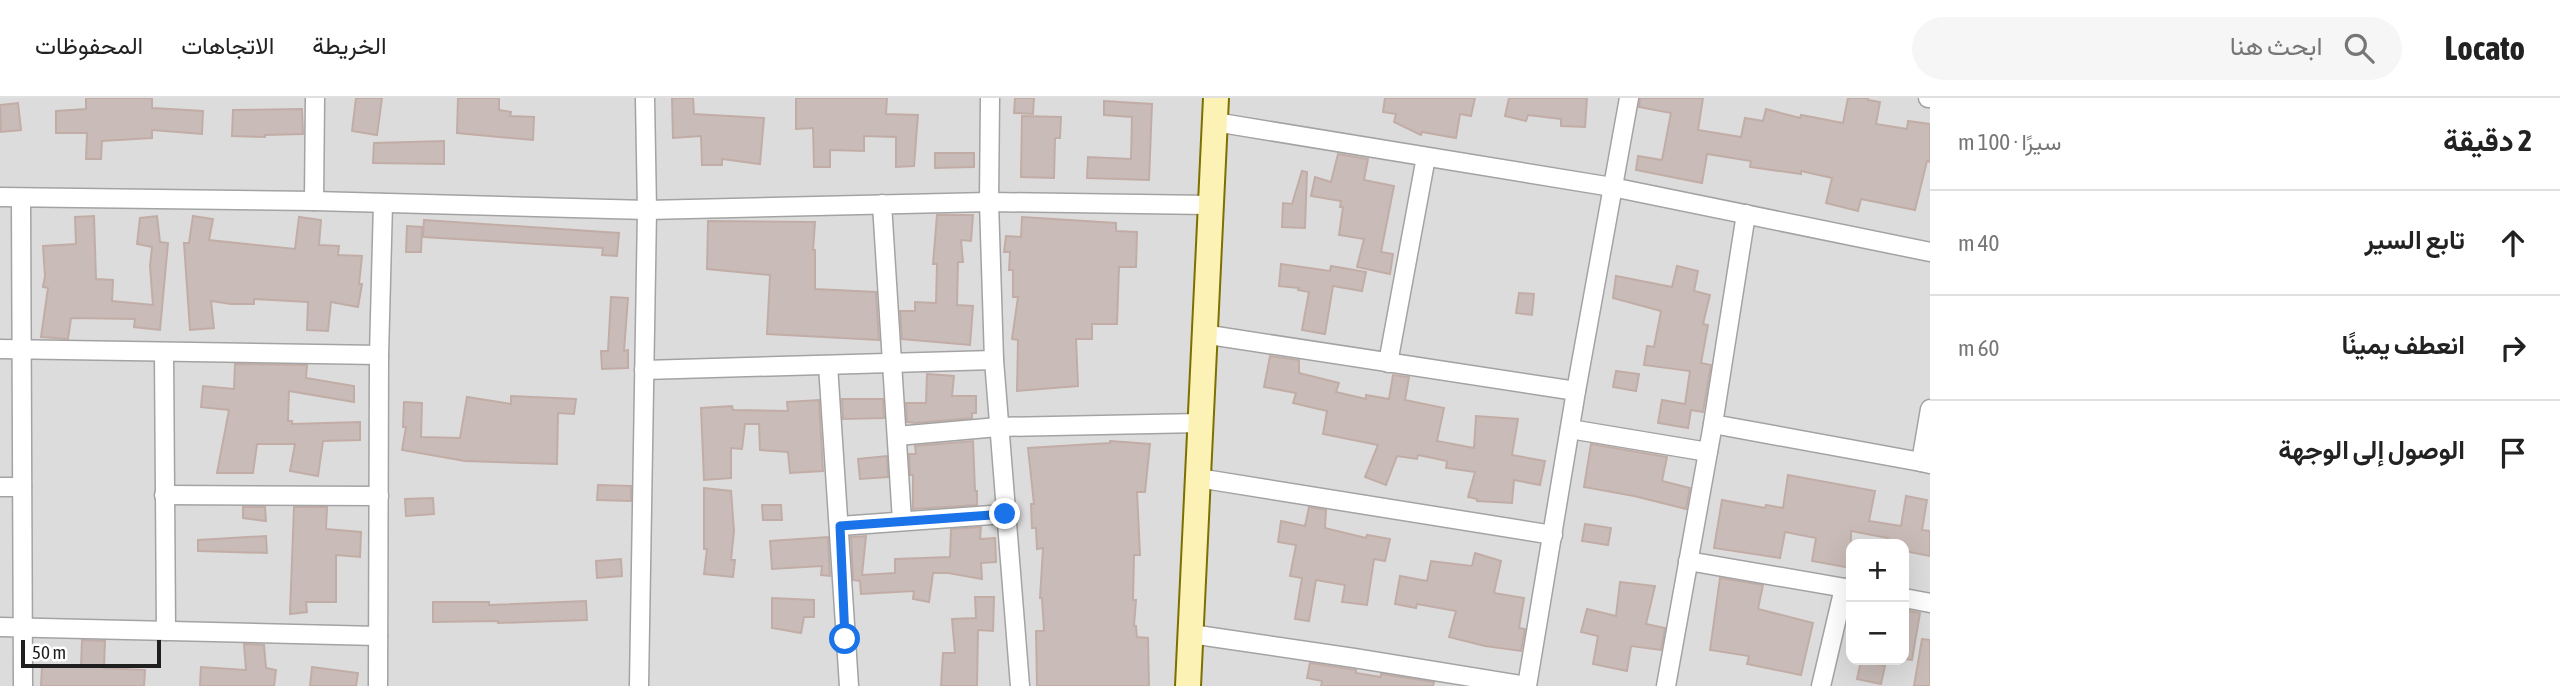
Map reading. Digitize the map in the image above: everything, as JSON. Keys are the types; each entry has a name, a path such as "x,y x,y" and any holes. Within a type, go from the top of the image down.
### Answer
{"main road":[{"path":"1188,686 1215,110"}],"street":[{"path":"314,201 315,98"},
{"path":"639,686 647,210 645,98"},
{"path":"990,98 989,202 994,360 1020,686"},
{"path":"1191,634 1527,686 1576,391 1629,98"},
{"path":"1215,110 1426,157 1612,187 1930,252"},
{"path":"1388,363 1426,157"},
{"path":"0,197 314,201 647,210 989,202 1210,205"},
{"path":"21,198 23,686"},
{"path":"378,686 379,355 383,203"},
{"path":"882,205 902,521"},
{"path":"1666,686 1713,424 1746,214"},
{"path":"1203,334 1576,391"},
{"path":"0,349 379,355"},
{"path":"164,352 166,631"},
{"path":"644,370 994,360"},
{"path":"828,365 849,686"},
{"path":"1713,424 1925,463 1930,409"},
{"path":"897,436 998,427 1200,423"},
{"path":"1570,429 1708,452"},
{"path":"1198,478 1553,535"},
{"path":"0,486 22,487"},
{"path":"164,495 379,496"},
{"path":"840,526 1005,514"},
{"path":"1688,561 1846,589"},
{"path":"1821,686 1846,596"},
{"path":"1909,599 1930,603"},
{"path":"0,626 378,636"}],"shaded area":[{"path":"0,98 1930,98 1930,686 0,686"}],"building":[{"path":"86,98 152,98 152,108 203,111 202,134 152,130 152,138 102,141 101,159 86,159 87,133 56,133 56,111 86,109"},
{"path":"356,98 382,98 377,135 352,131"},
{"path":"458,98 499,98 499,110 511,112 510,116 534,117 533,140 457,133"},
{"path":"672,98 693,98 694,114 764,118 760,164 722,159 722,165 702,165 701,136 673,138"},
{"path":"796,98 887,98 886,114 918,115 914,166 896,167 896,137 864,136 864,151 830,150 830,167 814,167 813,128 796,129"},
{"path":"1015,98 1034,98 1033,114 1014,113"},
{"path":"1385,98 1475,98 1471,116 1460,114 1456,138 1422,132 1421,135 1394,122 1396,114 1383,112"},
{"path":"1509,98 1587,98 1585,127 1561,126 1561,119 1528,115 1526,121 1505,116"},
{"path":"1640,98 1703,98 1698,130 1741,137 1745,118 1763,121 1766,109 1800,118 1801,115 1843,123 1848,98 1868,98 1880,102 1876,124 1907,129 1908,121 1930,124 1930,162 1927,161 1915,210 1861,199 1858,211 1826,203 1832,178 1801,171 1801,174 1750,167 1751,161 1707,154 1702,183 1636,170 1638,156 1662,160 1671,113 1639,107"},
{"path":"1104,101 1152,104 1149,180 1087,178 1088,157 1131,159 1132,117 1104,115"},
{"path":"18,103 21,130 1,132 0,105"},
{"path":"302,109 303,134 232,136 233,110"},
{"path":"1022,116 1061,117 1060,138 1055,138 1054,178 1021,177"},
{"path":"444,141 444,164 373,163 374,143"},
{"path":"935,153 974,153 974,167 935,168"},
{"path":"1338,154 1368,159 1364,180 1394,186 1381,252 1393,254 1390,274 1357,267 1364,239 1339,235 1343,207 1340,207 1341,201 1311,196 1315,177 1331,182"},
{"path":"1302,171 1307,172 1305,228 1282,227 1283,203 1292,204"},
{"path":"937,215 973,215 971,241 961,240 963,262 958,262 957,305 973,306 970,345 902,339 900,311 915,311 915,302 936,303 937,264 933,264"},
{"path":"94,216 96,279 113,280 112,301 153,305 150,266 152,247 137,244 140,218 157,216 160,242 168,243 160,330 134,327 135,319 71,318 68,339 41,337 48,288 43,287 43,246 76,244 75,217"},
{"path":"193,216 213,219 209,240 295,249 299,217 321,220 319,245 339,246 338,255 362,256 359,284 362,284 358,307 331,302 328,331 307,330 308,302 254,299 254,304 231,304 211,301 214,328 190,330 184,243 189,243"},
{"path":"1022,217 1116,223 1116,231 1137,232 1136,267 1119,267 1117,324 1092,324 1092,339 1076,339 1078,386 1017,391 1018,340 1012,339 1018,297 1013,297 1013,270 1009,270 1010,252 1004,252 1006,236 1021,237"},
{"path":"424,220 619,233 617,256 602,255 603,248 423,237"},
{"path":"708,221 815,222 815,289 876,292 879,340 767,334 770,275 707,269"},
{"path":"407,226 422,227 421,252 406,252"},
{"path":"1281,264 1330,271 1331,266 1366,272 1362,291 1333,286 1325,334 1302,330 1309,292 1279,286"},
{"path":"1677,266 1698,271 1694,291 1710,295 1703,324 1708,325 1701,363 1711,365 1703,412 1691,410 1688,428 1658,423 1662,400 1685,404 1690,371 1644,365 1647,346 1654,347 1661,311 1613,298 1616,276 1672,287"},
{"path":"1519,293 1534,294 1532,315 1516,313"},
{"path":"611,297 628,298 624,351 628,350 628,368 602,369 601,351 608,351"},
{"path":"1270,356 1299,360 1299,373 1339,383 1336,392 1366,399 1366,395 1389,399 1393,375 1409,377 1405,400 1444,408 1437,441 1474,448 1476,416 1518,419 1512,455 1545,461 1540,485 1514,480 1512,503 1477,501 1468,497 1475,472 1446,468 1447,461 1418,455 1417,459 1397,456 1386,485 1365,477 1378,445 1323,434 1327,411 1293,403 1296,393 1264,387"},
{"path":"235,364 307,365 306,378 354,386 354,402 289,391 288,421 292,421 292,424 360,422 360,440 323,441 318,476 290,471 295,444 257,444 253,473 217,473 229,410 201,407 203,386 234,389"},
{"path":"1616,371 1639,374 1636,391 1613,387"},
{"path":"927,374 954,376 952,396 976,396 976,413 972,413 972,418 907,422 906,403 926,403"},
{"path":"511,396 576,399 574,414 558,413 557,464 465,461 402,450 406,427 403,427 404,402 422,403 421,437 460,438 467,397 511,404"},
{"path":"842,399 883,399 884,418 843,419"},
{"path":"819,400 823,471 790,473 788,452 760,450 759,424 745,424 742,449 731,448 731,478 704,480 701,408 732,406 733,410 788,411 787,402"},
{"path":"973,441 977,505 913,509 913,475 910,475 909,454 916,454 915,446"},
{"path":"1110,441 1150,444 1145,492 1137,492 1140,555 1134,555 1133,600 1136,600 1134,626 1137,637 1148,638 1149,686 1037,686 1036,631 1044,631 1040,598 1043,548 1037,549 1036,528 1032,528 1031,504 1034,504 1028,448"},
{"path":"1591,444 1667,457 1662,481 1690,488 1686,509 1584,487"},
{"path":"887,456 888,477 860,479 858,459"},
{"path":"1788,475 1875,491 1869,521 1901,526 1906,496 1927,500 1922,530 1930,531 1930,556 1909,552 1909,539 1888,539 1851,531 1851,539 1846,539 1846,567 1812,561 1816,538 1785,532 1780,558 1714,548 1722,500 1765,508 1766,505 1783,508"},
{"path":"598,485 631,486 631,501 597,500"},
{"path":"704,488 731,491 734,531 731,560 735,560 733,577 704,574 707,549 704,549"},
{"path":"433,498 434,514 406,516 405,499"},
{"path":"762,505 781,505 782,520 763,520"},
{"path":"243,507 265,507 266,521 243,518"},
{"path":"294,507 327,507 326,529 361,532 360,557 336,555 336,602 306,602 307,612 290,614"},
{"path":"1309,507 1326,510 1325,528 1366,538 1367,535 1390,539 1385,561 1374,559 1367,605 1342,602 1345,585 1316,580 1309,621 1295,619 1302,578 1290,576 1296,545 1278,542 1281,521 1305,526"},
{"path":"1585,524 1611,528 1608,545 1582,541"},
{"path":"981,527 980,539 995,538 996,562 981,563 982,579 933,573 929,602 913,599 914,591 861,594 860,581 853,580 851,537 866,536 862,575 895,573 895,559 950,557 951,529"},
{"path":"266,536 267,553 198,551 198,540"},
{"path":"828,537 830,576 821,575 822,566 772,569 770,541"},
{"path":"1475,553 1501,561 1494,593 1524,598 1519,628 1525,629 1521,651 1449,637 1456,611 1417,604 1416,608 1395,604 1400,576 1427,581 1431,561 1472,566"},
{"path":"621,559 622,576 597,578 596,561"},
{"path":"1720,578 1763,585 1758,609 1813,623 1801,675 1747,664 1749,656 1710,650"},
{"path":"1620,582 1655,586 1646,624 1665,628 1661,650 1631,646 1627,671 1593,664 1598,636 1581,632 1587,609 1616,616"},
{"path":"975,597 994,597 993,631 978,630 977,686 941,686 943,653 955,653 952,619 976,618"},
{"path":"772,598 814,600 814,617 804,617 801,633 772,628"},
{"path":"586,601 587,620 433,622 433,602 489,602 489,605"},
{"path":"1909,611 1920,613 1912,660 1909,660"},
{"path":"1922,639 1930,640 1930,686 1914,686"},
{"path":"82,640 105,641 104,668 145,670 144,686 41,686 42,666 81,666"},
{"path":"244,644 264,645 266,668 276,670 274,686 200,686 201,667 246,670"},
{"path":"1310,663 1381,677 1381,674 1434,682 1433,686 1321,686 1322,681 1307,678"},
{"path":"1860,665 1885,666 1881,684 1857,679"},
{"path":"312,667 358,673 356,686 310,686"}],"route":[{"path":"845,639 840,526 1005,514"}]}
